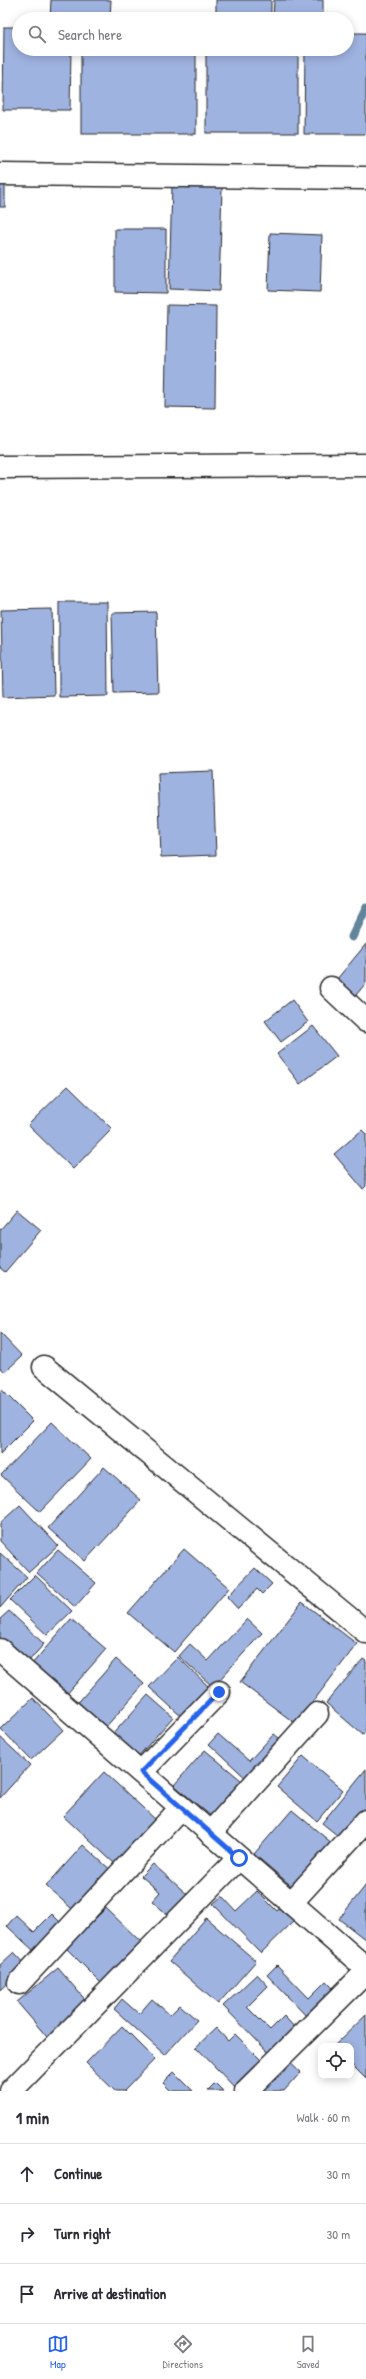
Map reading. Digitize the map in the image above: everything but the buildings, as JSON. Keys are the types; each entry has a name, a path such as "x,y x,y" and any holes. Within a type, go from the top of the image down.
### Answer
{"street":[{"path":"0,174 366,178"},
{"path":"0,467 366,465"},
{"path":"331,988 366,1021"},
{"path":"44,1367 366,1632"},
{"path":"0,1650 366,1968"},
{"path":"141,1772 219,1692"},
{"path":"210,1833 317,1714"},
{"path":"19,1983 181,1808"},
{"path":"291,1904 366,1821"},
{"path":"11,2091 239,1858"},
{"path":"246,2091 366,1972"}],"waterway":[{"path":"352,937 366,908"}],"route":[{"path":"219,1692 141,1772 239,1858"}]}
